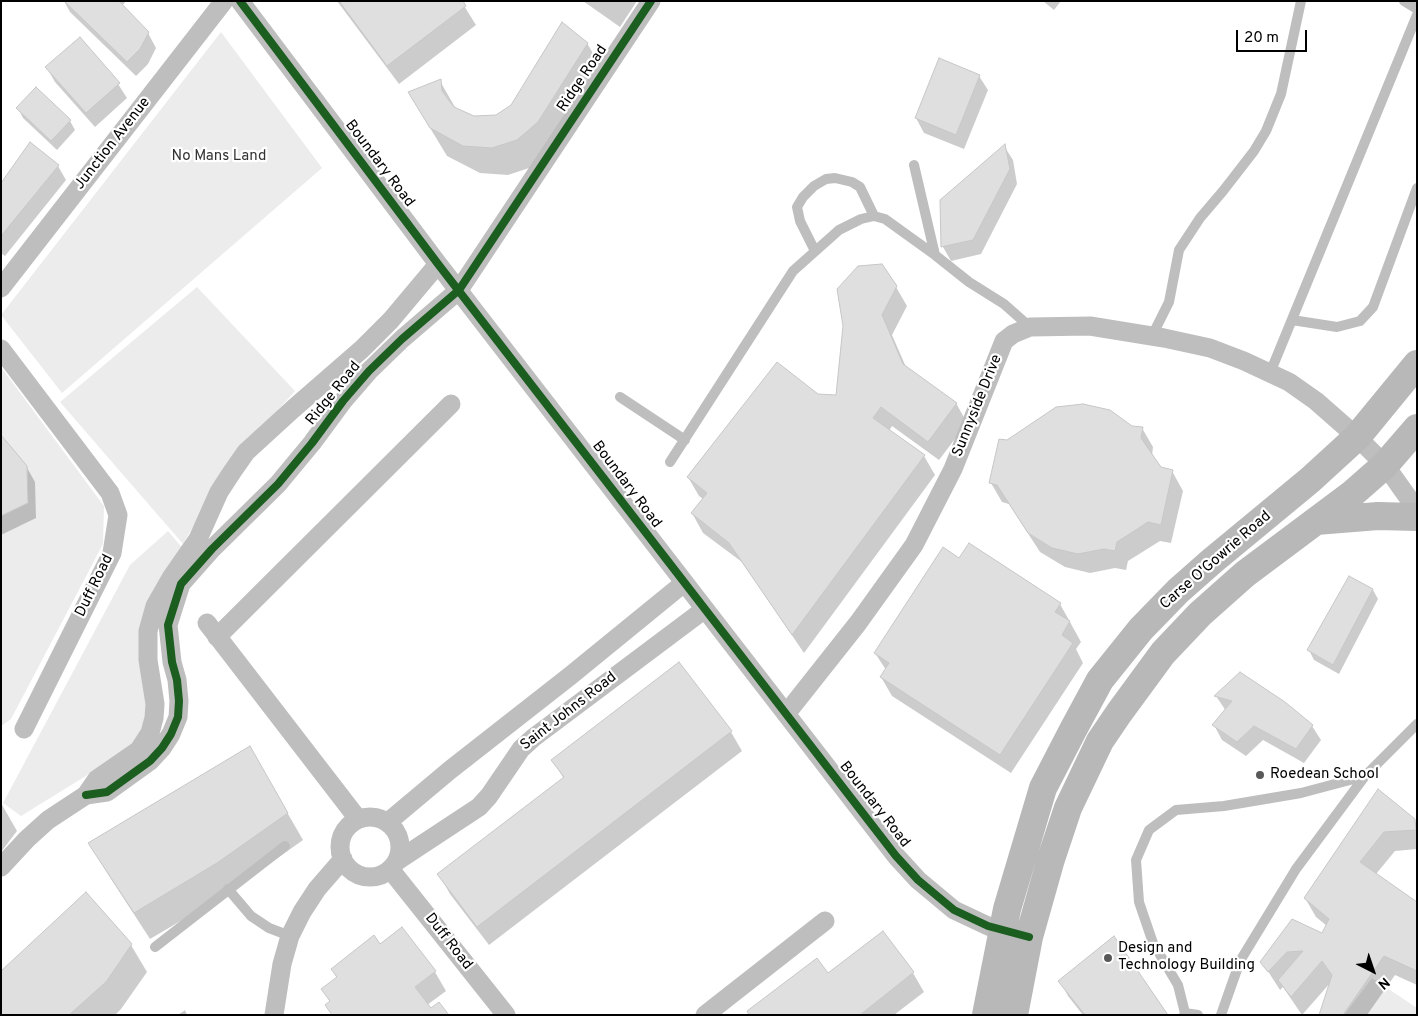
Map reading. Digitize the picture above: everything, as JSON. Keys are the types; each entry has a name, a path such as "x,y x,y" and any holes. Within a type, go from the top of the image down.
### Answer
{"main road":[{"name":"Carse O'Gowrie Road","path":"986,1015 1009,901 1043,788 1100,680 1141,629 1178,591 1310,480 1357,437 1417,364"},
{"name":"Carse O'Gowrie Road","path":"1014,1015 1029,937 1051,859 1068,808 1100,742 1119,713 1163,652 1200,614 1245,574 1352,494 1385,466 1417,428"},
{"path":"1313,522 1378,516 1417,517"}],"street":[{"name":"Junction Avenue","path":"1,288 224,1"},
{"name":"Boundary Road","path":"240,1 438,264 896,856 918,880 954,910 974,921 1029,937"},
{"name":"Ridge Road","path":"86,795 107,792 128,777 162,748 171,734 178,717 179,701 178,680 172,662 168,625 181,584 212,549 278,484 369,370 408,333 459,290 651,1"},
{"path":"1,867 48,820 86,795 97,779 139,750 150,733 155,704 148,660 148,632 155,606 171,578 198,539 219,492 246,452 292,409 362,349 391,320 438,264"},
{"name":"Sunnyside Drive","path":"786,714 853,630 914,545 953,469 1004,341 1013,334 1030,327 1090,326 1152,336 1210,348 1270,373 1289,382 1330,413 1357,437 1385,466 1417,510"},
{"name":"Duff Road","path":"1,349 110,493 118,515 112,553 24,729"},
{"path":"358,819 212,630 451,404"},
{"name":"Saint Johns Road","path":"388,822 450,770 684,583"},
{"name":"Saint Johns Road","path":"394,865 479,807 489,796 521,749 533,738 705,609"},
{"path":"374,817 388,822 396,830 400,841 400,851 394,865 377,876 362,876 349,869 342,859 340,848 342,836 348,826 358,819 374,817"},
{"path":"274,1015 282,964 290,936 302,912 342,859"},
{"name":"Duff Road","path":"394,865 506,1015"},
{"path":"705,1015 825,921"}],"lane":[{"path":"1152,336 1169,302 1179,250 1200,218 1254,151 1266,131 1281,94 1301,1"},
{"path":"1404,1 1417,9"},
{"path":"1270,373 1417,15"},
{"path":"914,165 935,255"},
{"path":"815,251 800,221 797,207 803,197 814,186 826,179 836,178 852,182 860,187 874,216"},
{"path":"1292,320 1337,327 1360,321 1373,307 1417,188"},
{"path":"670,462 793,271 839,230 861,219 874,216 885,219 969,282 1004,304 1030,327"},
{"path":"620,397 685,440"},
{"path":"1221,1015 1240,960 1296,869 1366,776 1417,724"},
{"path":"1198,1015 1184,1014 1178,985 1153,943 1139,902 1136,860 1149,830 1176,810 1224,806 1301,793 1366,776"},
{"path":"155,947 285,846"},
{"path":"228,889 251,916 269,928 290,936"}],"green space":[{"name":"No Mans Land","path":"221,32 322,168 62,393 1,315"},
{"path":"197,287 295,391 229,465 183,544 60,402"},
{"path":"1,367 104,506 103,544 11,719 1,726"},
{"path":"168,531 185,551 152,600 149,721 136,745 21,816 3,803 130,565"},
{"path":"1372,978 1417,1008 1417,1015 1344,1015"}],"building":[{"path":"64,1 119,1 149,32 140,49 127,62"},
{"path":"339,1 463,1 466,6 387,66"},
{"path":"562,22 588,43 538,122 517,140 492,148 463,146 430,128 408,92 441,79 442,91 454,107 474,116 496,115 511,105"},
{"path":"80,37 120,83 86,113 45,67"},
{"path":"939,58 980,75 956,135 915,118"},
{"path":"36,87 71,120 51,141 16,108"},
{"path":"30,142 59,165 1,236 1,183"},
{"path":"1005,144 1010,169 973,240 941,247 940,200"},
{"path":"882,264 897,286 882,315 903,364 957,403 928,442 881,407 873,418 925,455 792,635 729,543 691,513 707,493 687,477 777,362 818,394 836,395 843,326 837,289 858,266"},
{"path":"1083,404 1110,410 1132,426 1143,427 1141,438 1161,467 1173,470 1161,525 1148,522 1117,542 1115,551 1104,549 1078,554 1052,548 1028,533 997,485 989,483 999,439 1007,440 1056,407"},
{"path":"1,435 27,466 28,503 1,516"},
{"path":"969,543 1061,603 1055,612 1070,621 1062,635 1073,643 1000,755 880,677 889,663 874,653 943,547 959,558"},
{"path":"1349,576 1373,589 1333,665 1307,650"},
{"path":"679,662 732,731 477,927 437,874 564,777 551,760"},
{"path":"1240,672 1285,702 1313,725 1296,749 1254,726 1237,742 1212,725 1232,701 1214,696"},
{"path":"250,746 288,813 217,863 134,913 88,843"},
{"path":"1378,789 1415,819 1416,830 1384,832 1360,862 1417,902 1417,971 1384,956 1343,1015 1319,1015 1332,975 1322,961 1291,997 1278,980 1303,951 1287,952 1268,972 1260,962 1292,919 1322,933 1329,919 1304,898"},
{"path":"86,892 132,944 106,982 69,1015 1,1015 1,971"},
{"path":"402,927 436,971 415,987 431,1008 439,1002 449,1015 332,1015 325,1005 330,1001 321,989 337,977 331,969 374,935 380,944"},
{"path":"883,931 914,972 860,1015 749,1015 747,1011 817,958 828,973"},
{"name":"Design and Technology Building","path":"1114,936 1168,1015 1085,1015 1058,981"}],"cycle path":[{"path":"240,1 438,264 896,856 918,880 954,910 988,926 1029,937"},
{"path":"86,795 107,792 150,761 171,734 178,717 179,701 168,625 181,584 212,549 278,484 369,371 402,339 459,290 651,1"}],"place":[{"name":"Roedean School","path":"1260,775"},
{"name":"Design and Technology Building","path":"1108,958"}]}
